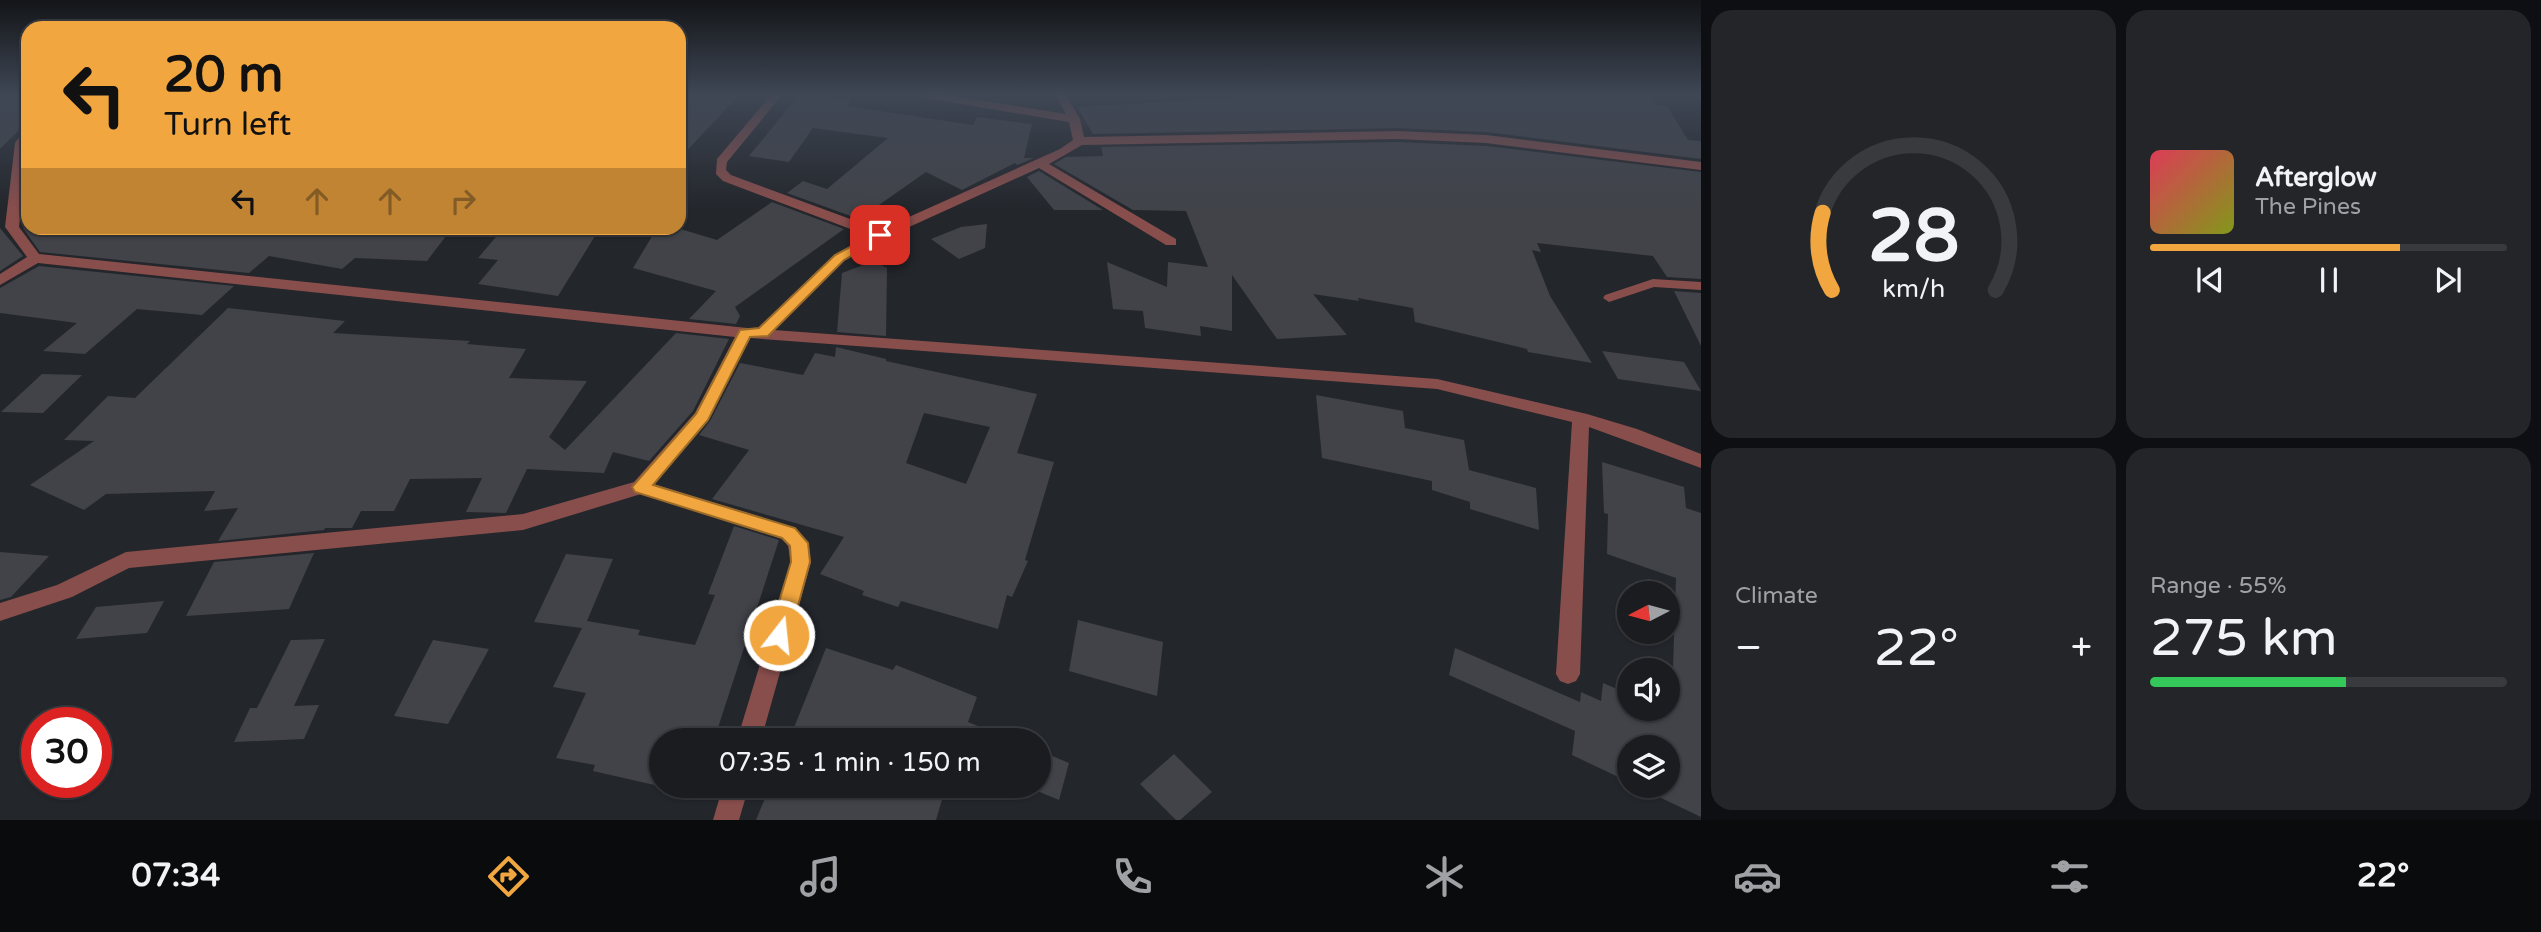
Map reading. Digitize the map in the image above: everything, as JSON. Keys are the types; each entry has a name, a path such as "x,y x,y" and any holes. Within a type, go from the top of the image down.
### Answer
{"street":[{"path":"745,133 721,162 720,171 727,178 880,235"},
{"path":"1077,133 1079,141"},
{"path":"0,612 64,591 126,560 523,522 641,487 702,416 754,333 839,258 880,235 1064,152 1079,141 1397,135 1486,139 1701,166"},
{"path":"21,143 12,227 35,258"},
{"path":"1039,163 1171,242"},
{"path":"0,281 35,258 754,333 1437,384 1581,418 1631,433 1701,461"},
{"path":"1568,674 1581,418"},
{"path":"641,487 789,533 799,543 801,562 753,728"},
{"path":"726,820 732,798"}],"lane":[{"path":"1609,299 1653,283 1701,286"}],"building":[{"path":"0,133 16,133 0,149"},
{"path":"686,133 703,133 686,152"},
{"path":"768,133 809,133 789,162 749,156"},
{"path":"852,133 1030,133 1024,158 1034,158 1017,165 1015,163 962,190 926,172 859,219 787,193 803,181 827,189 888,138"},
{"path":"1496,133 1684,133 1688,140 1701,141 1701,159"},
{"path":"1397,142 1486,146 1701,172 1701,279 1667,277 1653,256 1537,243 1541,252 1532,250 1550,296 1592,363 1528,352 1527,349 1415,322 1413,308 1358,298 1359,301 1313,294 1347,335 1277,339 1232,275 1232,331 1200,326 1201,336 1145,328 1143,311 1113,309 1107,262 1167,287 1168,262 1208,267 1186,211 1133,210 1054,164 1066,157 1103,156 1101,147"},
{"path":"1039,171 1103,210 1054,210 1027,177"},
{"path":"772,202 844,229 735,307 740,316 736,324 689,319 716,291 633,268 653,235 686,235 686,231 717,240"},
{"path":"987,224 985,248 959,259 931,239 961,227"},
{"path":"0,228 23,256 0,271"},
{"path":"28,235 446,236 427,261 355,258 342,269 269,256 249,273 40,252"},
{"path":"498,235 596,235 558,296 478,284 498,260 478,258"},
{"path":"874,261 887,268 886,336 837,332 842,273"},
{"path":"39,266 234,286 202,315 137,309 85,354 43,351 77,323 0,313 0,288"},
{"path":"1674,291 1701,293 1701,346"},
{"path":"228,308 345,321 333,333 470,341 467,344 526,349 509,378 587,381 549,437 565,450 676,333 729,339 693,411 649,461 613,452 604,473 527,469 506,513 466,512 482,478 410,479 394,511 361,511 352,528 325,528 218,541 238,508 204,511 215,491 106,494 84,510 30,485 94,441 64,440 108,396 135,398"},
{"path":"836,347 886,361 1037,394 1017,453 1054,462 1025,560 1028,561 1012,597 1007,595 998,629 901,601 898,607 862,595 864,591 820,574 844,537 712,499 749,450 699,435 710,421 740,363 803,375 815,353 835,357","holes":["924,413 990,427 966,484 906,463"]},
{"path":"1602,351 1684,362 1701,391 1618,379"},
{"path":"42,374 82,375 43,413 1,412"},
{"path":"1316,395 1403,411 1405,428 1464,440 1469,470 1536,488 1539,530 1470,509 1470,502 1432,490 1432,481 1322,458"},
{"path":"1602,462 1684,487 1686,508 1701,513 1701,817 1661,798 1680,798 1680,735 1617,735 1617,776 1572,755 1575,731 1449,675 1455,648 1580,702 1581,692 1601,701 1603,683 1617,689 1617,721 1680,721 1680,658 1673,658 1674,644 1680,644 1680,581 1607,554 1608,514 1604,513"},
{"path":"734,526 779,540 718,728 649,728 649,784 593,771 595,765 556,758 586,693 553,687 582,628 534,622 566,554 613,559 587,621 640,630 638,635 695,645 715,595 708,594"},
{"path":"0,552 49,556 11,597 0,600"},
{"path":"314,553 289,609 186,616 214,562"},
{"path":"164,601 147,633 76,639 96,607"},
{"path":"1078,620 1163,642 1157,696 1069,671"},
{"path":"325,639 294,706 319,705 304,739 234,742 250,708 257,708 291,640"},
{"path":"433,640 489,649 448,724 394,716"},
{"path":"826,648 893,670 896,665 977,697 968,722 983,728 794,728"},
{"path":"1174,754 1212,792 1180,820 1176,820 1140,784"},
{"path":"1051,756 1069,763 1059,800 1051,797"},
{"path":"765,798 942,798 936,820 756,820"}],"route":[{"path":"779,635 801,562 799,543 789,533 641,487 702,416 745,333 762,332 839,258 880,235"}]}
